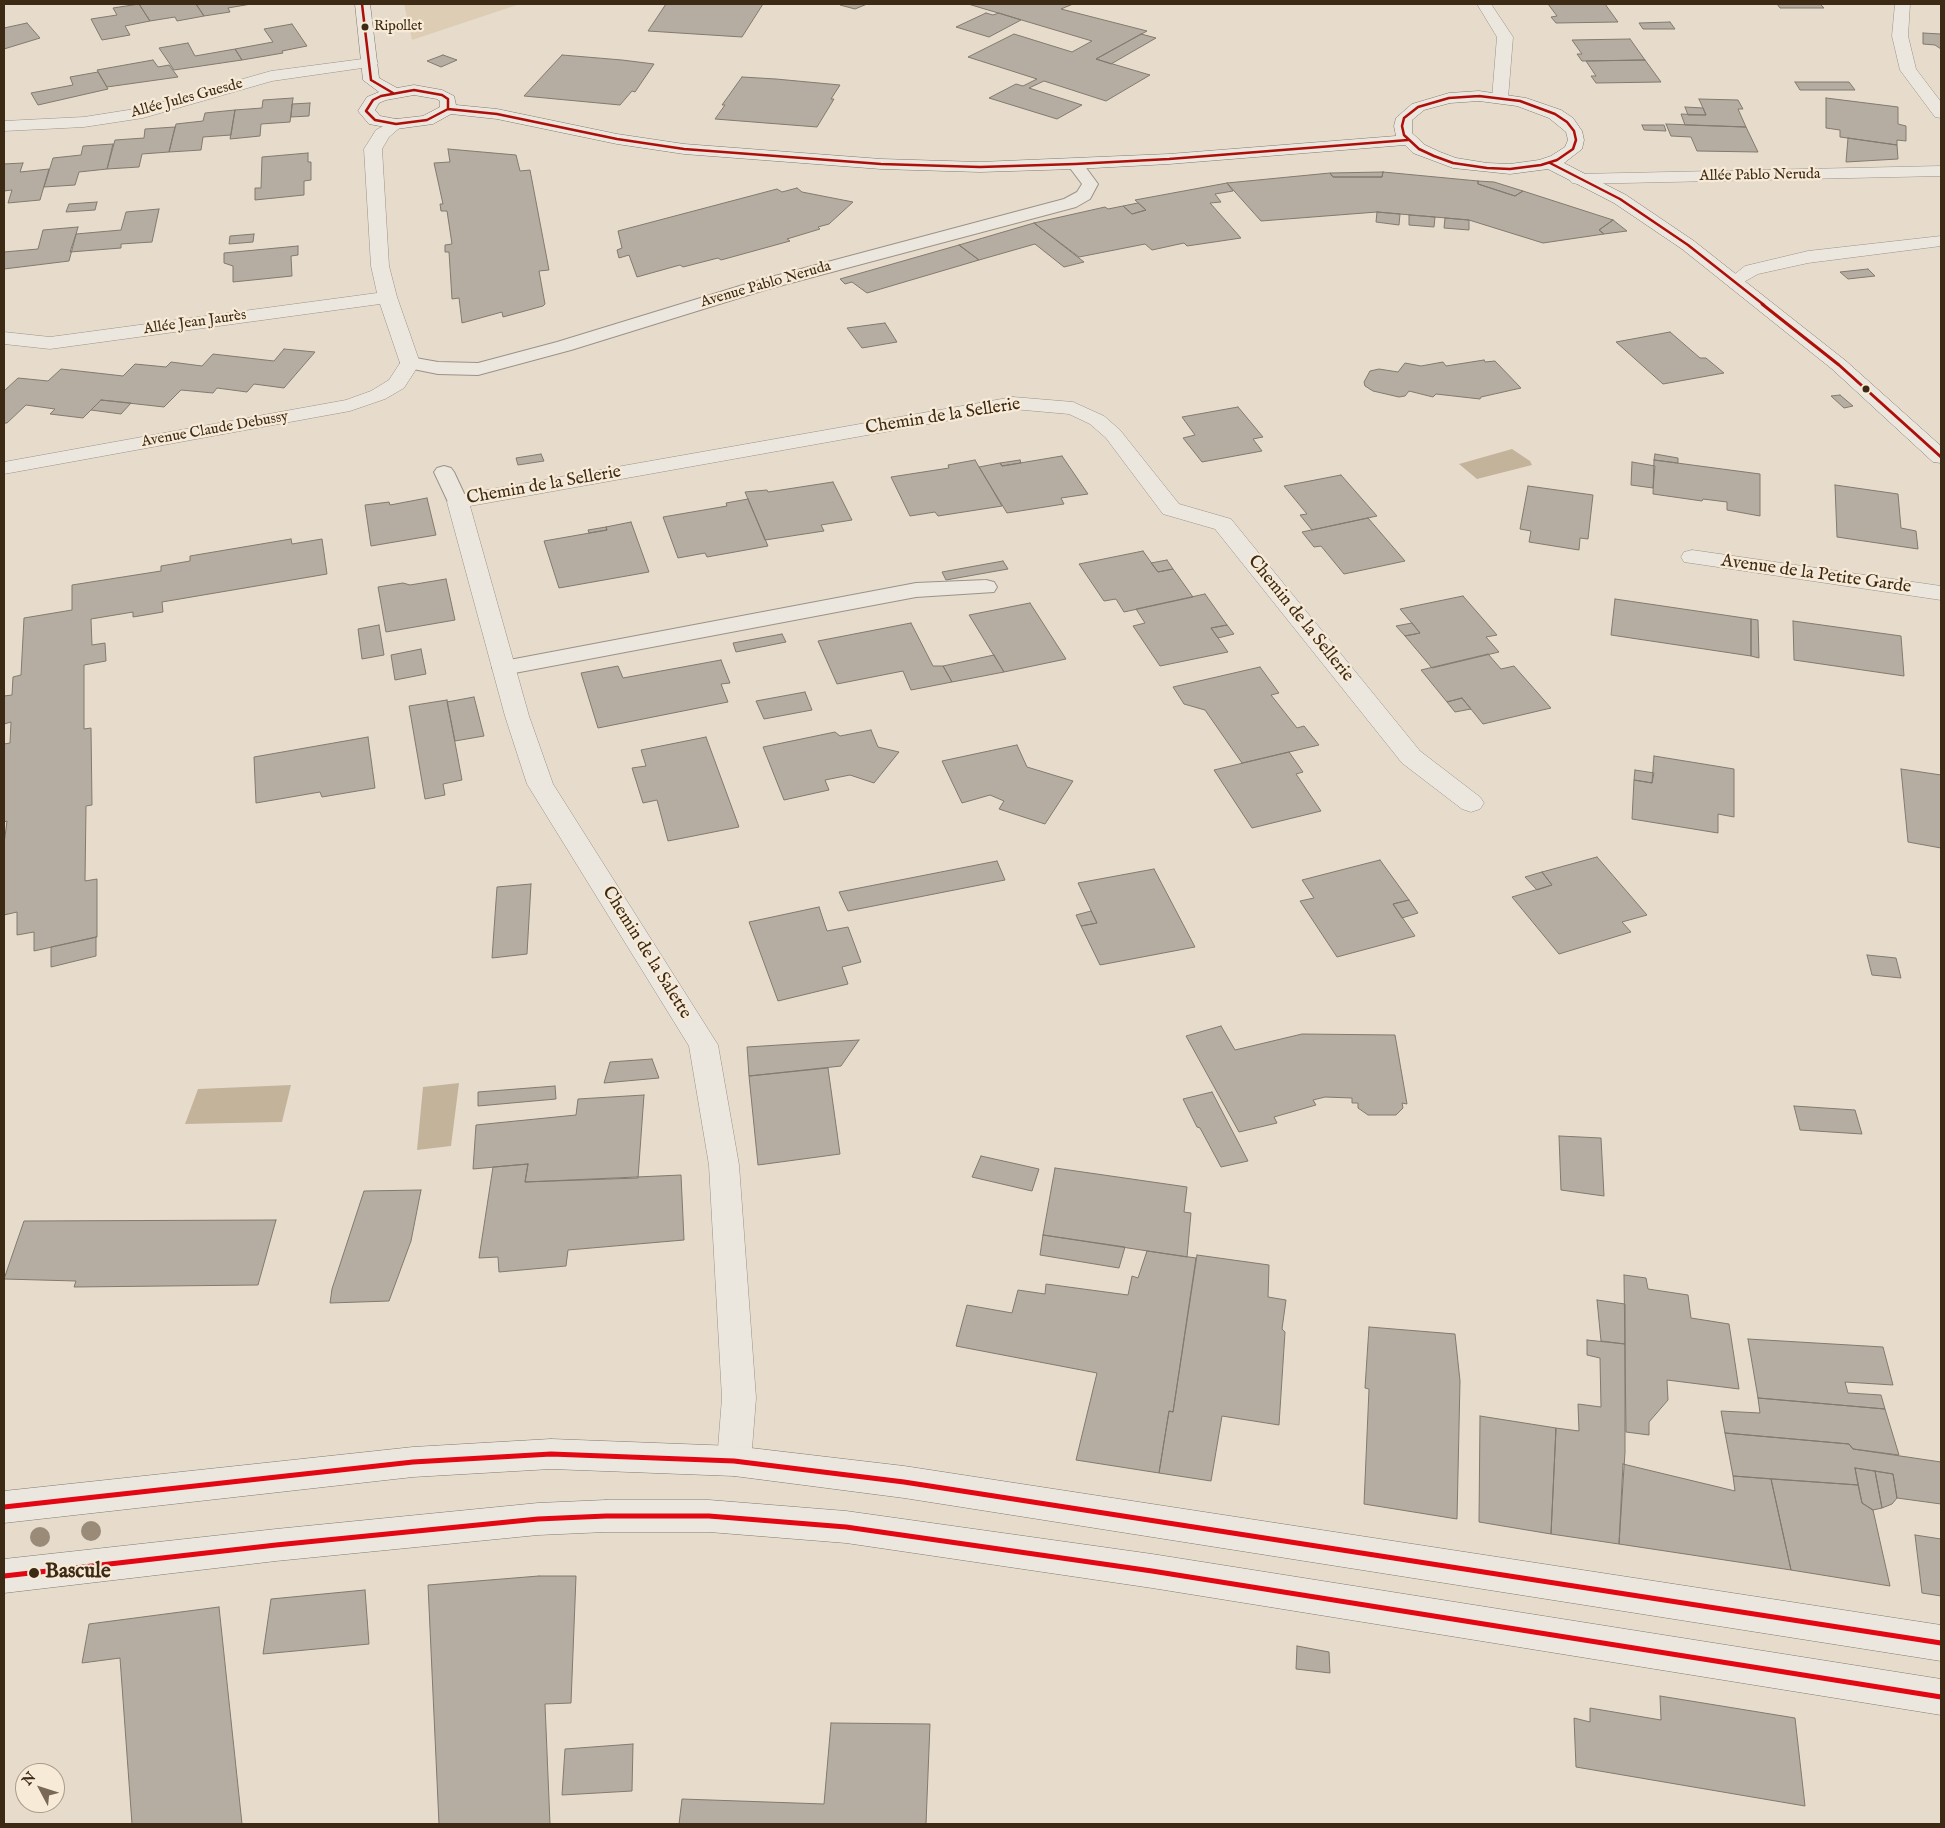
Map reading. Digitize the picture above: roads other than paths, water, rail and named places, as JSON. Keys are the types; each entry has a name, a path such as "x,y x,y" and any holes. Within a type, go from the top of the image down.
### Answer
{"street":[{"path":"362,4 371,80 392,92"},
{"path":"1484,4 1505,37 1500,98"},
{"path":"1902,4 1900,36 1908,70 1941,113"},
{"name":"Allée Jules Guesde","path":"4,126 84,122 143,113 271,76 370,64"},
{"path":"448,109 448,99 434,92 414,90 392,92 373,100 366,111 375,120 396,124 427,120 448,109 515,116 617,139 684,149 799,159 980,167 1169,159 1408,140"},
{"path":"1459,97 1500,98 1548,110 1571,126 1576,136 1573,149 1550,163 1510,169 1476,167 1434,156 1418,148 1408,140 1402,126 1404,118 1412,110 1424,104 1459,97"},
{"path":"396,124 382,134 373,149 373,188 380,266 387,297 410,362"},
{"path":"1550,163 1627,204 1688,245 1839,365 1941,456"},
{"name":"Allée Pablo Neruda","path":"1578,179 1941,171"},
{"path":"1735,281 1752,270 1808,257 1941,241"},
{"name":"Allée Jean Jaurès","path":"4,338 50,343 387,297"},
{"name":"Avenue Claude Debussy","path":"4,468 350,405 378,395 397,384 410,362"},
{"name":"Chemin de la Sellerie","path":"458,502 1013,403 1073,408 1098,420 1113,434 1171,509 1223,524 1411,757 1471,803"},
{"name":"Chemin de la Salette","path":"458,502 472,547 517,716 540,784 703,1045 724,1165 739,1398 734,1461"},
{"name":"Avenue de la Petite Garde","path":"1692,557 1941,593"},
{"path":"4,1507 413,1462 551,1454 734,1461 904,1482 1941,1643"},
{"path":"4,1576 266,1546 538,1519 606,1516 718,1517 846,1527 1162,1572 1941,1697"}],"lane":[{"name":"Avenue Pablo Neruda","path":"410,362 438,368 478,368 762,285 1070,202 1084,195 1090,184 1075,164"},
{"name":"Chemin de la Salette","path":"444,472 458,502"},
{"path":"504,668 916,590 986,587"}],"place":[{"name":"Ripollet","path":"365,27"},
{"name":"Bascule","path":"34,1573"}]}
